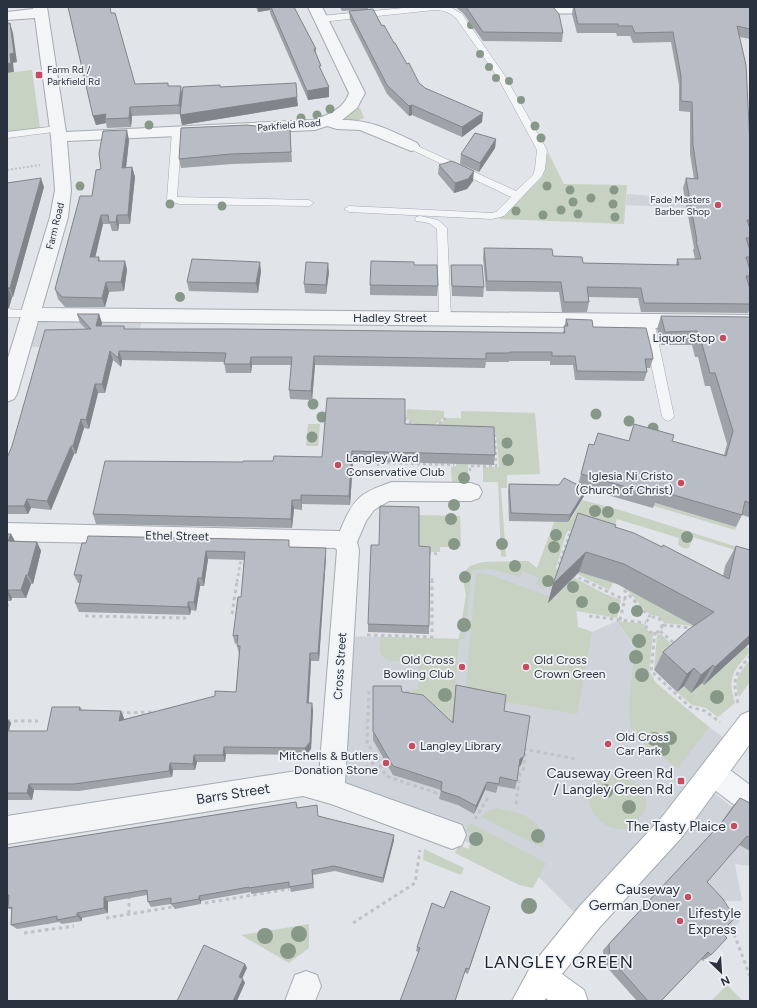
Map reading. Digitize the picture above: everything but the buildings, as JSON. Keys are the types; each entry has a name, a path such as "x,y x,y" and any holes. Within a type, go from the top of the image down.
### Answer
{"main road":[{"path":"527,1001 541,976 584,922 661,840 713,773 744,714"},
{"path":"541,976 573,1001"}],"street":[{"path":"515,18 514,10 613,9"},
{"path":"7,16 40,10"},
{"name":"Farm Road","path":"7,394 29,314 59,217 63,190 58,133 40,10"},
{"path":"318,13 357,93 356,98 363,102 380,131"},
{"name":"Parkfield Road","path":"58,133 177,131 315,125 328,121 344,111 356,98"},
{"name":"Parkfield Road","path":"328,121 334,125 363,125 412,146"},
{"name":"Hadley Street","path":"29,314 750,322"},
{"path":"346,542 361,509 369,500 380,494 392,491 471,492"},
{"name":"Ethel Street","path":"7,532 335,539 346,542"},
{"name":"Cross Street","path":"331,791 348,550 346,542"},
{"path":"713,773 750,801"},
{"name":"Barrs Street","path":"7,830 303,783 331,791 452,835"}],"lane":[{"path":"318,13 450,8 459,16 501,76 542,150 540,169 537,176 500,214 492,216 349,209"},
{"path":"177,131 172,199 180,201 309,203"},
{"path":"7,135 58,133"},
{"path":"412,146 518,196"},
{"path":"378,217 432,220 437,222 442,228 445,318"},
{"path":"7,313 29,314"},
{"path":"648,321 668,416"}],"path":[{"path":"7,170 46,164"},
{"path":"404,418 420,429"},
{"path":"430,429 446,418"},
{"path":"487,434 495,434 496,466"},
{"path":"355,454 354,462 454,465"},
{"path":"425,456 425,464"},
{"path":"564,570 558,567 569,535 570,533 577,534"},
{"path":"425,553 440,554"},
{"path":"232,614 242,556"},
{"path":"571,574 624,600"},
{"path":"362,635 432,637 432,578"},
{"path":"620,620 625,592 650,618 658,618 663,625 697,629"},
{"path":"7,607 8,603"},
{"path":"134,617 136,610"},
{"path":"85,616 186,618"},
{"path":"589,616 646,623"},
{"path":"646,623 650,618"},
{"path":"646,623 647,628 655,632 660,631"},
{"path":"660,631 663,625"},
{"path":"660,631 679,648"},
{"path":"655,632 651,671 690,707 705,711 721,723"},
{"path":"744,714 733,685 734,676 750,656"},
{"path":"364,691 376,691"},
{"path":"369,691 367,742 386,776 436,793 439,782"},
{"path":"392,692 408,692 407,702"},
{"path":"115,713 157,712"},
{"path":"131,727 134,713"},
{"path":"7,721 38,721"},
{"path":"520,748 576,759"},
{"path":"516,804 520,774 522,771 526,749"},
{"path":"357,772 383,758"},
{"path":"475,819 489,796"},
{"path":"354,923 414,884 420,844"},
{"path":"246,888 247,896"},
{"path":"205,903 289,889"},
{"path":"128,891 129,914"},
{"path":"106,918 172,907"},
{"path":"47,930 48,914"},
{"path":"726,914 736,936 750,976"},
{"path":"24,933 74,926"}],"shaded area":[{"path":"627,194 709,200 690,208 626,205"},
{"path":"29,314 143,315 138,338 45,347 20,347"},
{"path":"528,561 537,568 576,611 578,627 592,632 617,621 656,683 680,705 733,745 704,785 732,807 750,816 750,866 735,864 742,901 721,901 740,921 703,961 623,880 584,922 537,875 452,835 331,791 342,636 459,639 466,595 463,579 464,572 470,566 483,562"}],"green space":[{"path":"32,70 40,128 7,133 7,73"},
{"path":"356,107 360,108 364,118 357,121 341,120"},
{"path":"548,152 564,184 627,185 624,224 499,219 543,176"},
{"path":"407,409 444,411 444,418 425,431 406,418"},
{"path":"461,411 535,413 540,474 507,475 507,488 501,488 506,557 501,556 498,482 483,482 483,467 499,467 496,433 429,431 447,418 461,418"},
{"path":"308,424 320,424 318,446 306,446"},
{"path":"468,461 468,482 452,484 451,467"},
{"name":"Old Cross Crown Green","path":"582,500 620,510 750,551 748,554 693,537 689,548 684,548 678,544 679,538 617,519 611,539 568,531 556,568 605,594 621,600 617,618 576,611 578,627 592,632 577,714 465,695 476,573 491,575 559,600 555,596 559,591 549,584 544,588 536,584 539,578 523,571 520,577 491,569 472,570 464,639 459,639 466,595 463,579 464,572 470,566 483,562 528,561 537,568 556,517 571,519"},
{"path":"654,503 736,527 735,530 654,506"},
{"path":"418,515 460,516 461,547 440,547 440,552 419,552"},
{"path":"561,566 613,583 609,590"},
{"path":"625,588 694,626 664,623 658,616 650,615"},
{"path":"617,621 644,624 645,628 653,634 649,671 656,683 709,727 678,768 639,740 630,726 629,702 635,648"},
{"path":"661,634 677,650 654,670 657,635"},
{"path":"380,637 459,639 452,727 411,703 411,689 418,689 419,661 391,661 386,659 380,653"},
{"path":"744,645 750,649 750,652 739,664 733,675 732,687 735,703 718,717 706,708 692,705 677,692 684,686 702,683 720,667 722,669 729,663 728,660 730,662 736,656 734,653"},
{"path":"750,660 750,682 739,697 737,691 738,677"},
{"path":"609,775 628,778 639,787 646,801 645,810 628,829 615,828 604,824 596,817 591,808 589,798 591,789 597,781"},
{"path":"497,808 522,814 532,820 542,835 544,841 543,848 481,817 486,812"},
{"path":"470,823 546,863 533,888 519,885 455,853 459,845 468,849 474,835 466,831"},
{"path":"424,849 464,868 461,875 423,860"},
{"path":"309,924 309,948 289,963 241,935"},
{"path":"727,985 743,1001 711,1001"}],"place":[{"name":"Farm Rd / Parkfield Rd","path":"39,75"},
{"name":"Fade Masters Barber Shop","path":"718,205"},
{"name":"Liquor Stop","path":"723,338"},
{"name":"Langley Ward Conservative Club","path":"338,465"},
{"name":"Iglesia Ni Cristo (Church of Christ)","path":"681,483"},
{"name":"Old Cross Bowling Club","path":"462,667"},
{"name":"Old Cross Crown Green","path":"526,667"},
{"name":"Old Cross Car Park","path":"608,744"},
{"name":"Langley Library","path":"412,746"},
{"name":"Mitchells & Butlers Donation Stone","path":"386,763"},
{"name":"Causeway Green Rd / Langley Green Rd","path":"681,781"},
{"name":"The Tasty Plaice","path":"734,826"},
{"name":"Causeway German Doner","path":"688,897"},
{"name":"Lifestyle Express","path":"680,921"}],"district":[{"name":"LANGLEY GREEN","path":"559,962"}]}
